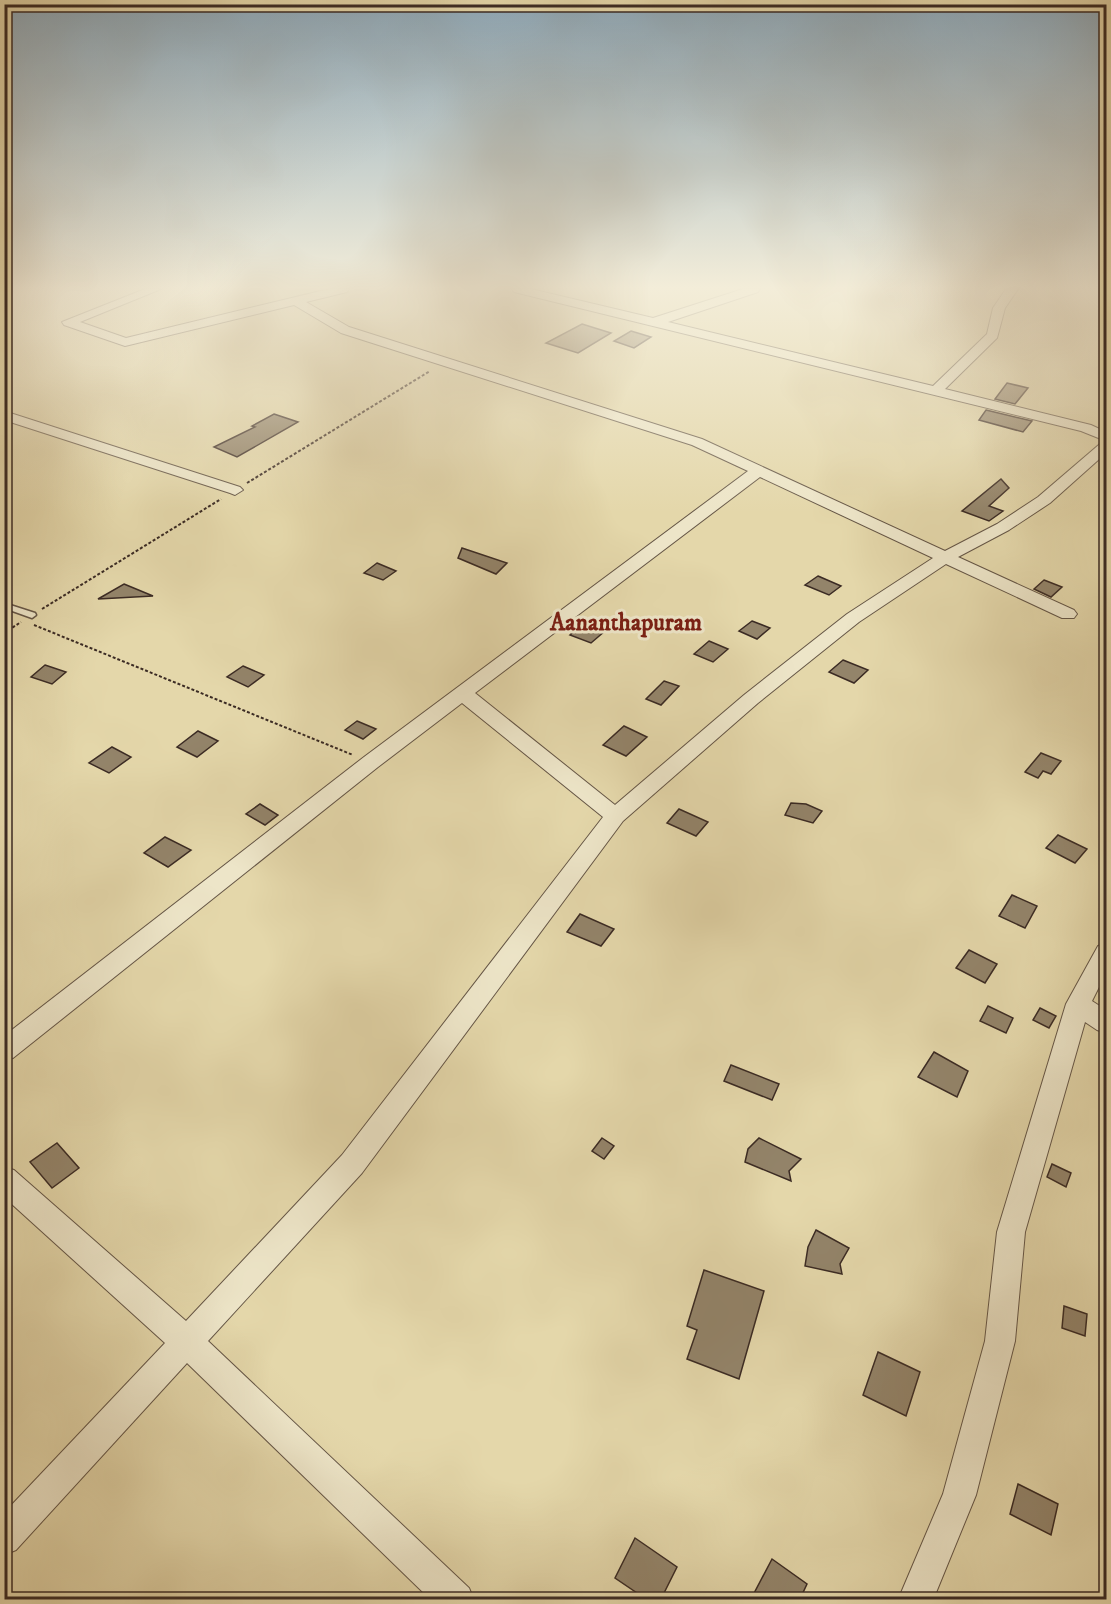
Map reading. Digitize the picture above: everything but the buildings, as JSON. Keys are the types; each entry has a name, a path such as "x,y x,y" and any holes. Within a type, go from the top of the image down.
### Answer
{"street":[{"path":"451,364 697,442 1068,614"},
{"path":"825,364 1086,428 1107,437"},
{"path":"936,391 963,364"},
{"path":"4,415 236,490"},
{"path":"1086,428 1107,419"},
{"path":"4,1538 352,1164 615,816 751,699 853,618 945,557 1003,527 1044,500 1107,446"},
{"path":"4,1051 371,762 759,470"},
{"path":"462,693 615,816"},
{"path":"915,1599 959,1495 1000,1341 1011,1232 1078,1004 1107,952"},
{"path":"1078,1004 1107,1023"},
{"path":"4,1179 187,1342 457,1599"}],"lane":[{"path":"4,605 33,620"}],"path":[{"path":"33,620 371,762"}],"district":[{"name":"Aananthapuram","path":"626,623"}]}
